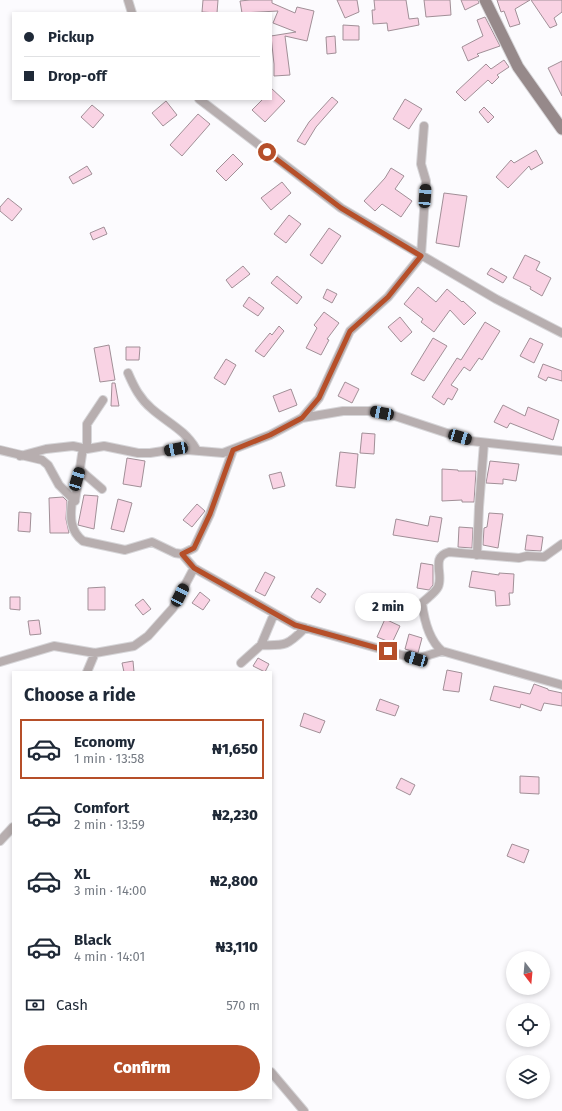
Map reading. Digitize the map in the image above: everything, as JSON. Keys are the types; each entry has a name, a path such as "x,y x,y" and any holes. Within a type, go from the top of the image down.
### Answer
{"street":[{"path":"128,0 132,12"},
{"path":"485,0 518,68 562,129"},
{"path":"200,100 341,208 496,299 562,333"},
{"path":"302,418 319,398 350,331 388,297 421,256 426,181 421,164 424,126"},
{"path":"128,373 136,392 152,409 190,438 196,449"},
{"path":"319,398 325,414"},
{"path":"103,400 87,424 85,448 75,501 72,502 71,522 78,537 83,540 125,550 152,542 175,553 182,554 194,548 212,507 233,450"},
{"path":"20,456 46,449 73,446 85,448 104,446 138,453 150,453 176,449 196,449 224,453 270,435 302,418 343,411 369,410 395,416 471,441 562,451"},
{"path":"477,555 484,443"},
{"path":"0,450 20,456 42,460 48,465 59,485 75,501"},
{"path":"80,470 102,489"},
{"path":"562,544 544,557 527,556 519,558 449,552 444,553 440,557 438,569 440,577 438,588 422,603 425,624 438,647 442,651 562,685"},
{"path":"182,554 194,568 295,625 416,659 442,651"},
{"path":"0,662 54,646 95,653 134,646 148,636 173,608 194,568"},
{"path":"240,664 261,645 274,614"},
{"path":"261,645 282,646 293,640 305,628"},
{"path":"87,671 95,653"},
{"path":"0,841 12,828"},
{"path":"272,1073 304,1111"}],"building":[{"path":"203,0 218,0 217,12 202,12"},
{"path":"272,0 272,3 295,13 297,7 314,11 307,41 285,36 290,75 274,76 272,36 296,32 273,23 278,11 242,12 240,1"},
{"path":"337,0 357,0 359,12 345,18"},
{"path":"374,0 406,0 409,19 418,18 419,25 388,31 387,23 373,24 372,10 375,10"},
{"path":"424,0 450,0 451,15 426,17"},
{"path":"461,0 478,0 479,3 465,10"},
{"path":"497,0 530,0 515,9 520,24 510,27 504,11 501,12"},
{"path":"531,0 562,0 562,12 554,18 557,25 550,28"},
{"path":"485,17 500,46 477,54 479,56 468,61 462,47 483,36 477,20"},
{"path":"343,25 359,26 359,40 343,40"},
{"path":"335,36 336,53 327,54 326,37"},
{"path":"504,60 509,67 497,75 499,77 492,84 488,80 465,101 456,92 486,64 491,69"},
{"path":"562,61 562,96 548,68"},
{"path":"272,89 285,101 265,122 252,110 262,100 272,100"},
{"path":"332,97 338,102 316,127 305,145 297,141 309,122"},
{"path":"405,99 422,109 409,129 393,119"},
{"path":"166,101 177,115 163,126 152,113"},
{"path":"92,105 104,115 93,128 81,117"},
{"path":"484,107 494,117 488,123 479,112"},
{"path":"198,114 210,124 182,156 170,145"},
{"path":"536,150 543,163 531,170 529,166 508,188 496,177 511,160 514,163"},
{"path":"233,154 243,164 226,181 216,171"},
{"path":"87,166 92,174 73,184 69,177"},
{"path":"391,168 404,176 395,189 412,201 401,217 382,204 375,211 364,201 385,178"},
{"path":"282,182 291,193 271,210 261,198"},
{"path":"444,193 467,196 459,247 436,243"},
{"path":"8,198 22,209 12,221 0,211 0,207"},
{"path":"289,215 301,224 286,243 274,234"},
{"path":"104,227 107,234 93,240 90,233"},
{"path":"329,228 341,236 322,264 310,255"},
{"path":"525,255 540,262 536,270 551,278 542,296 530,289 531,287 513,278"},
{"path":"243,266 250,274 232,288 226,280"},
{"path":"491,268 507,277 503,283 487,274"},
{"path":"277,276 302,297 297,304 271,283"},
{"path":"418,287 436,302 447,289 476,313 464,325 450,310 434,332 421,322 423,319 404,304"},
{"path":"327,289 337,294 332,303 323,298"},
{"path":"249,297 264,308 258,316 243,306"},
{"path":"324,312 339,323 327,339 329,340 321,355 306,348 317,328 314,325"},
{"path":"400,317 412,332 401,342 388,327"},
{"path":"485,322 500,331 482,360 479,358 470,371 464,367 451,385 458,389 452,400 448,398 444,405 432,397 457,358 461,360"},
{"path":"279,326 284,331 264,357 255,351 270,333 272,335"},
{"path":"433,338 447,346 424,381 411,374"},
{"path":"530,338 543,344 534,363 520,356"},
{"path":"109,345 115,380 100,382 94,348"},
{"path":"126,347 140,347 139,360 126,360"},
{"path":"226,359 236,365 225,385 214,378"},
{"path":"543,364 562,371 562,381 548,377 546,381 538,377"},
{"path":"345,382 359,389 352,403 338,396"},
{"path":"112,383 115,383 119,406 111,406"},
{"path":"291,389 297,405 279,412 273,396"},
{"path":"503,405 525,416 528,407 559,420 553,440 510,423 507,428 494,422"},
{"path":"362,433 375,434 374,454 360,453"},
{"path":"340,452 358,454 355,488 336,486"},
{"path":"127,458 145,461 141,487 123,484"},
{"path":"490,461 519,464 516,481 503,479 503,484 486,483"},
{"path":"442,469 476,471 474,502 462,502 462,500 442,501"},
{"path":"281,472 285,486 273,489 269,475"},
{"path":"84,495 98,496 94,529 78,525"},
{"path":"63,497 67,501 66,519 69,533 50,533 49,498"},
{"path":"118,499 132,503 124,532 111,529"},
{"path":"197,504 205,511 192,527 183,520"},
{"path":"19,512 31,513 30,532 18,531"},
{"path":"489,513 503,514 498,548 483,545 484,528 487,527"},
{"path":"430,516 442,518 438,542 393,535 396,519 428,526"},
{"path":"459,527 473,528 472,548 458,547"},
{"path":"527,535 543,537 541,551 525,550"},
{"path":"421,563 433,565 433,585 429,590 417,588"},
{"path":"472,571 499,575 499,573 514,574 513,593 509,593 510,605 496,606 495,591 469,587"},
{"path":"265,572 275,577 265,596 255,591"},
{"path":"105,587 105,610 88,610 88,588"},
{"path":"317,588 326,594 320,603 311,597"},
{"path":"200,592 210,600 203,610 192,603"},
{"path":"10,597 20,597 20,610 10,609"},
{"path":"143,599 151,609 143,615 135,605"},
{"path":"385,619 400,626 392,643 377,637"},
{"path":"39,620 41,634 30,635 28,621"},
{"path":"409,634 422,638 418,653 405,649"},
{"path":"258,658 269,664 266,671 253,666"},
{"path":"133,661 134,671 124,671 122,663"},
{"path":"447,670 462,673 459,692 443,690"},
{"path":"534,684 548,690 562,693 562,706 544,703 541,711 521,704 520,708 490,700 494,686 530,694"},
{"path":"380,699 399,706 395,716 376,710"},
{"path":"304,713 325,721 320,733 300,726"},
{"path":"520,776 539,777 539,794 520,793"},
{"path":"401,778 415,785 410,795 396,788"},
{"path":"512,844 529,850 524,863 507,856"}],"route":[{"path":"267,152 341,208 421,256 388,297 350,331 319,398 302,418 270,435 233,450 210,514 194,548 182,554 194,568 239,595 295,625 388,651"}]}
